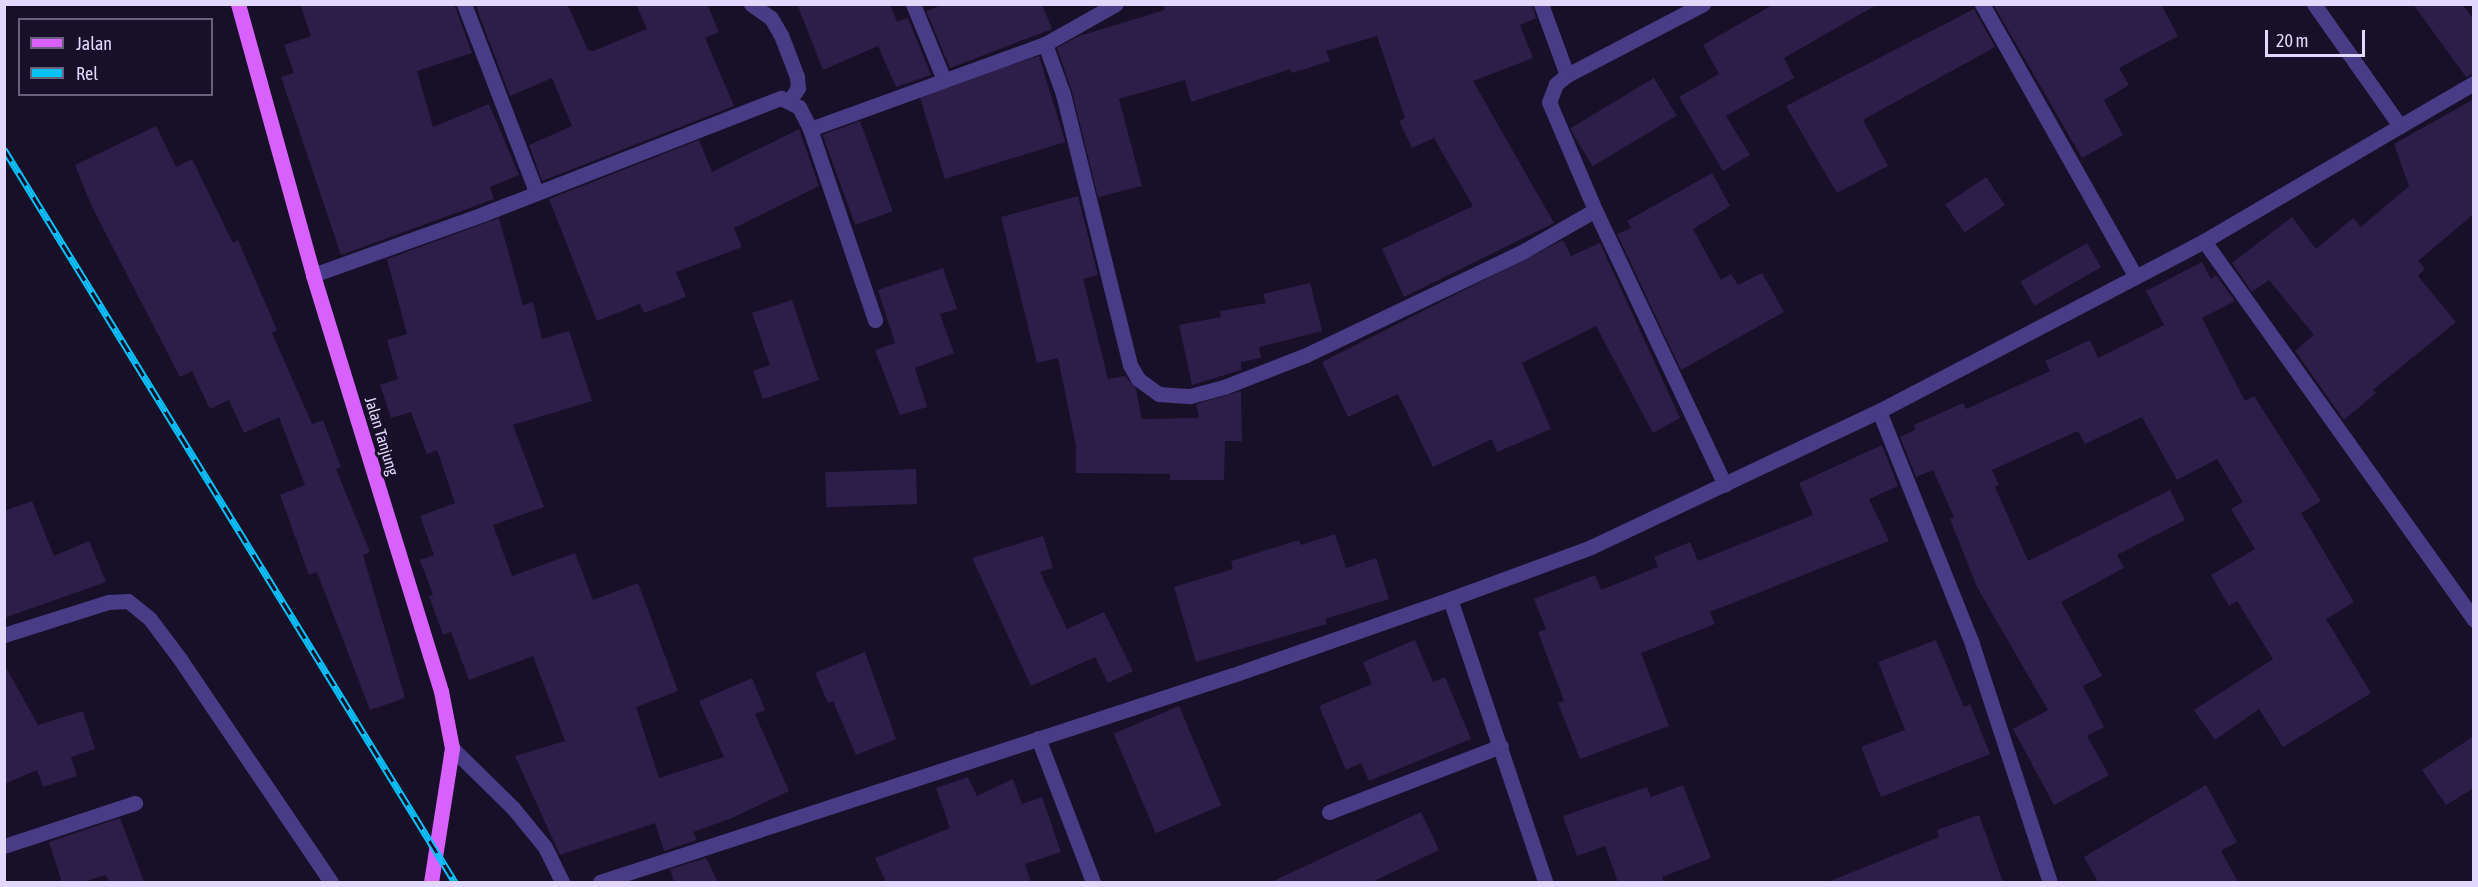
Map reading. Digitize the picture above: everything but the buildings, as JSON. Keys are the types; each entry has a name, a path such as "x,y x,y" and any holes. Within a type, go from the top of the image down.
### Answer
{"main road":[{"name":"Jalan Tanjung","path":"238,4 313,274 441,691 452,748 431,882"}],"street":[{"path":"464,4 536,192"},
{"path":"751,4 771,18 782,35 797,77 798,88 790,100"},
{"path":"913,4 944,80"},
{"path":"1541,4 1567,75"},
{"path":"1703,4 1567,75 1551,93 1550,111 1594,210 1725,485"},
{"path":"1982,4 2136,277"},
{"path":"2314,4 2399,127"},
{"path":"810,129 1045,44 1115,5"},
{"path":"1045,44 1063,94 1130,365 1138,379 1159,394 1190,396 1224,387 1316,351 1522,252 1594,210"},
{"path":"600,882 1450,599 1591,547 1879,411 2136,277 2204,241 2474,83"},
{"path":"313,274 774,101 790,100"},
{"path":"790,100 810,129 875,320"},
{"path":"2204,241 2474,619"},
{"path":"1879,411 1972,644 2050,882"},
{"path":"1450,599 1545,882"},
{"path":"4,635 108,602 128,601 150,620 180,659 331,882"},
{"path":"1038,738 1093,882"},
{"path":"1329,812 1501,746"},
{"path":"452,748 513,808 545,847 562,882"},
{"path":"4,846 135,803"}],"railway":[{"path":"4,149 455,882"}]}
